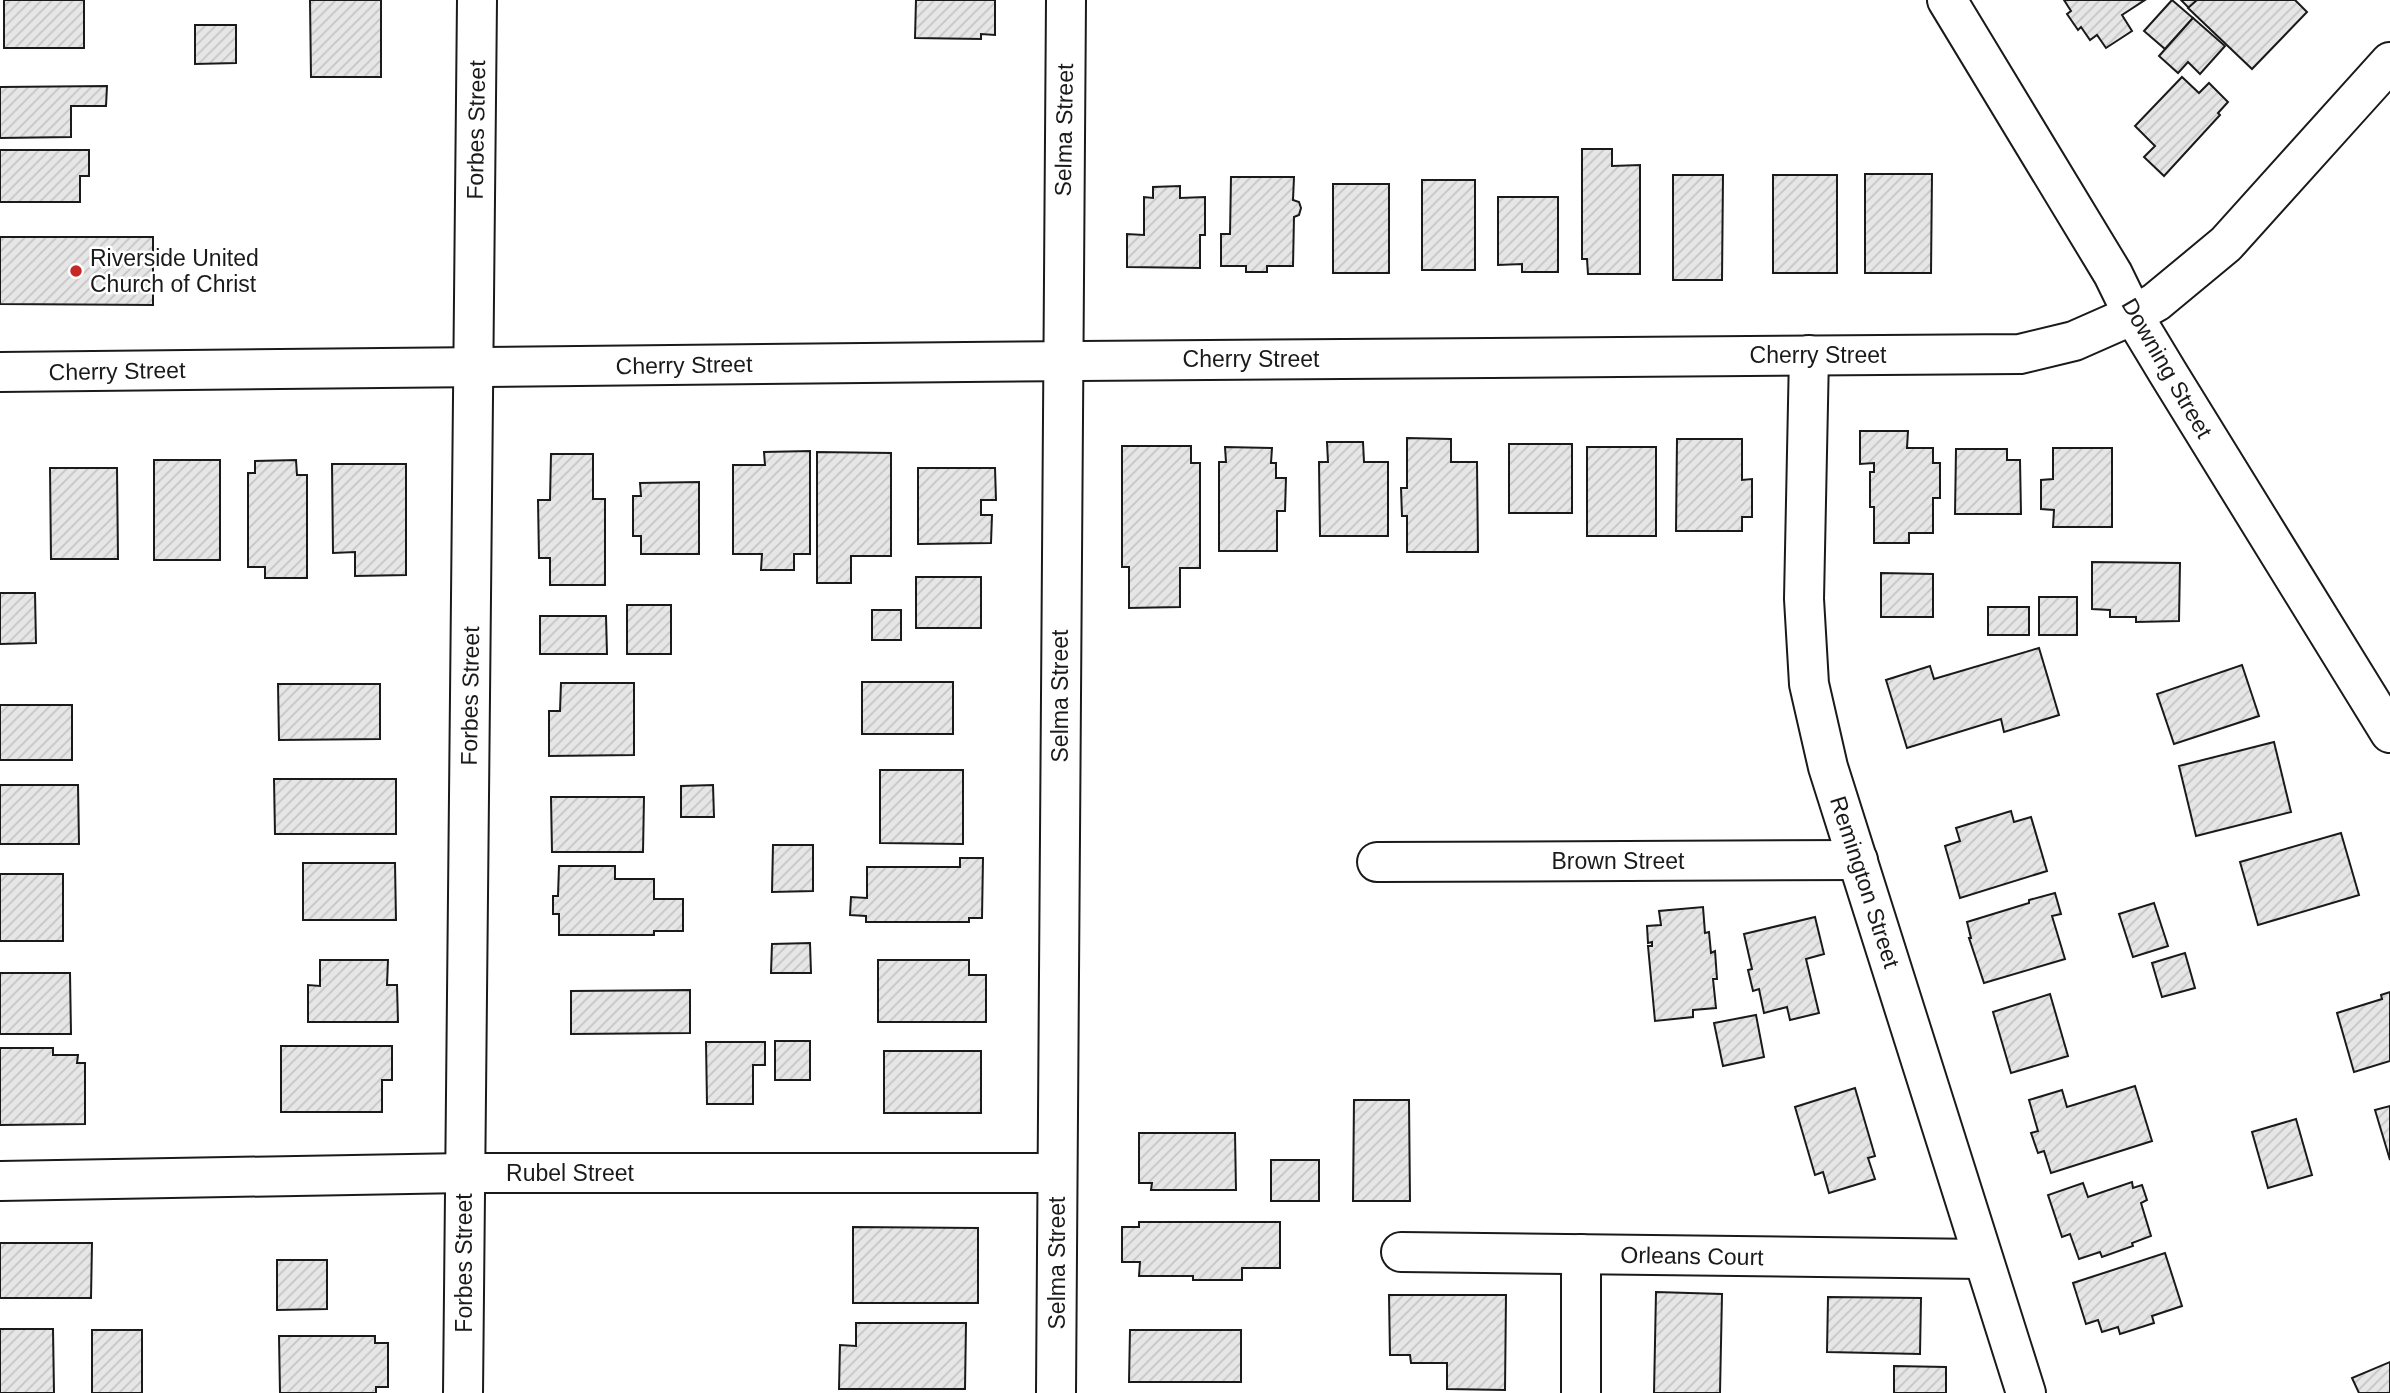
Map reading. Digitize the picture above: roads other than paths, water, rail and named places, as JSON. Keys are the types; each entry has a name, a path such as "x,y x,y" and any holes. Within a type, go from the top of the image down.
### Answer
{"street":[{"name":"Forbes Street","path":"463,1393 477,0"},
{"name":"Selma Street","path":"1056,1393 1066,0"},
{"name":"Downing Street","path":"1947,0 2113,274 2133,315 2390,733"},
{"name":"Cherry Street","path":"0,372 472,369 1062,360 2020,354 2074,341 2156,302 2225,244 2384,81"},
{"name":"Remington Street","path":"1809,355 1804,599 1809,684 1828,767 2026,1393"},
{"name":"Brown Street","path":"1377,862 1858,860"},
{"name":"Rubel Street","path":"0,1181 465,1173 1057,1173"},
{"name":"Orleans Court","path":"1401,1252 1983,1259"},
{"path":"1581,1254 1581,1393"}],"place":[{"name":"Riverside United Church of Christ","path":"76,271"}]}
